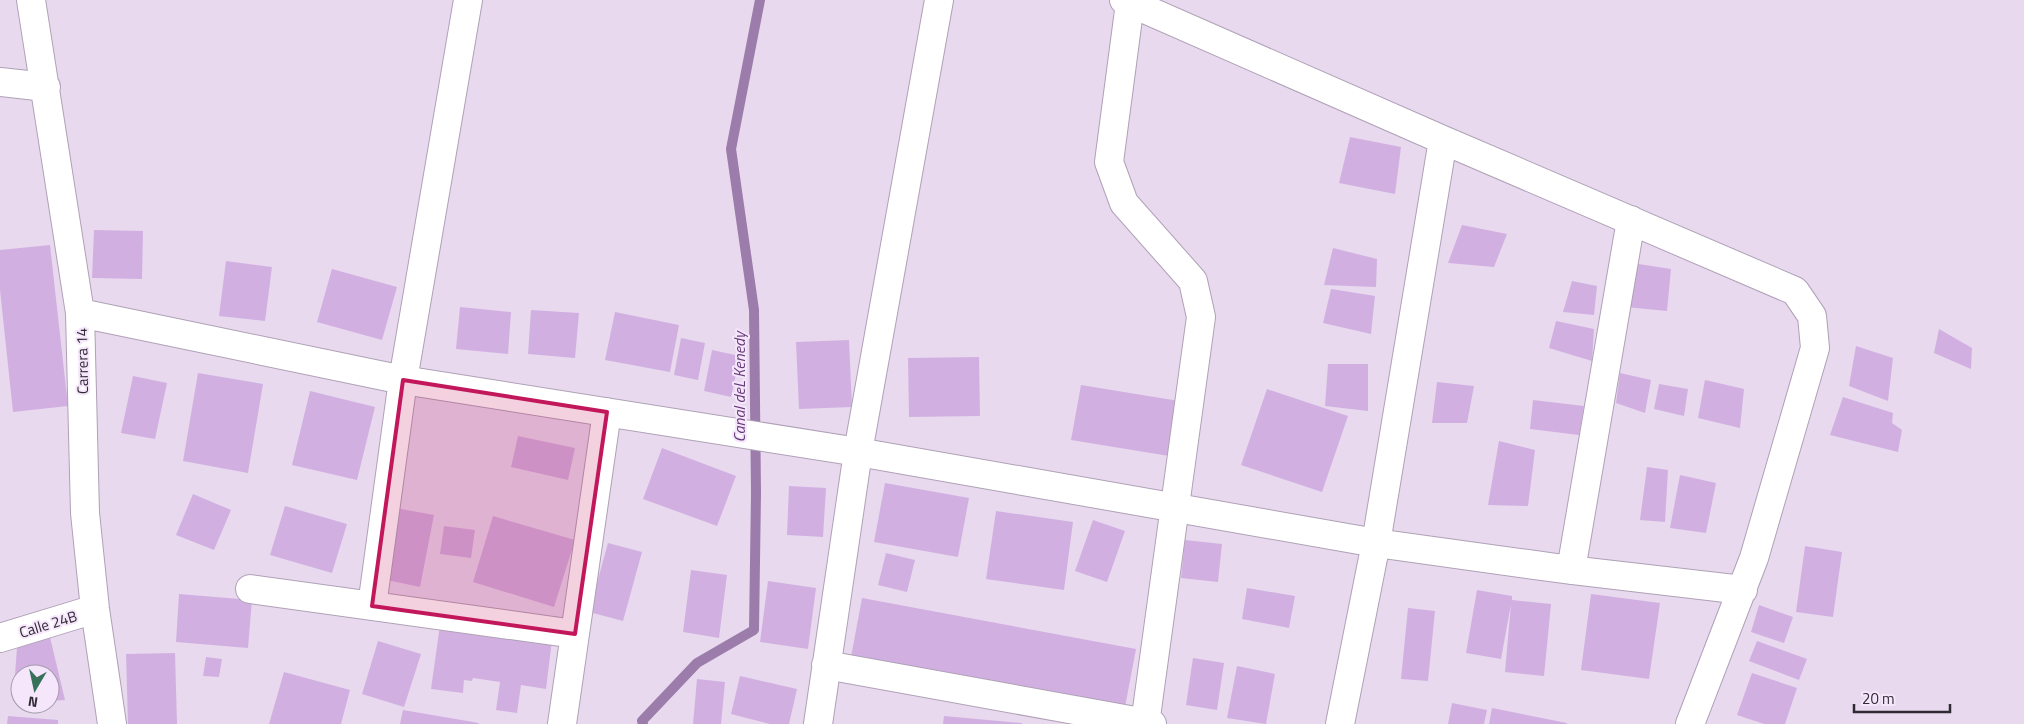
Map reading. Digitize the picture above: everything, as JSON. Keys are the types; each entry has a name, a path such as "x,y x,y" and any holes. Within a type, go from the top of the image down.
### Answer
{"street":[{"name":"Carrera 14","path":"31,0 80,313 85,513 95,609 112,724"},
{"path":"372,606 403,380 468,0"},
{"path":"818,724 858,452 938,0"},
{"path":"826,665 1148,724 1201,317 1193,281 1124,202 1109,162 1127,1 1443,140 1795,291 1812,316 1815,348 1743,590 1690,724"},
{"path":"0,82 46,87"},
{"path":"1340,724 1376,543 1443,140"},
{"path":"1571,570 1631,220"},
{"path":"80,313 403,380 858,452 1376,543 1571,570 1743,590"},
{"path":"562,724 607,412"},
{"path":"250,589 575,634"},
{"name":"Calle 24B","path":"0,638 95,609"}],"highlighted area":[{"path":"403,380 607,412 575,634 372,606"}],"building":[{"path":"1350,137 1401,147 1395,194 1339,183"},
{"path":"1462,225 1507,234 1494,267 1448,263"},
{"path":"94,230 143,231 142,279 92,278"},
{"path":"50,245 68,406 13,412 0,290 0,250"},
{"path":"1333,248 1377,259 1376,287 1324,285"},
{"path":"226,261 272,267 265,321 219,316"},
{"path":"1632,263 1671,269 1667,311 1625,307"},
{"path":"332,269 397,287 382,340 317,322"},
{"path":"1572,281 1597,286 1594,315 1563,312"},
{"path":"1331,289 1375,296 1371,334 1323,323"},
{"path":"460,307 511,312 508,354 456,349"},
{"path":"531,310 579,313 575,358 528,354"},
{"path":"615,312 679,325 670,372 605,360"},
{"path":"1556,321 1594,329 1592,361 1549,348"},
{"path":"1939,329 1972,348 1971,369 1934,353"},
{"path":"681,338 705,343 698,380 674,375"},
{"path":"849,340 852,407 799,409 796,342"},
{"path":"1856,346 1893,358 1888,401 1849,386"},
{"path":"712,350 740,356 731,397 704,391"},
{"path":"979,357 980,416 909,417 908,358"},
{"path":"1328,364 1368,364 1368,411 1325,406"},
{"path":"198,373 263,384 248,473 183,461"},
{"path":"1620,373 1651,380 1645,413 1616,403"},
{"path":"133,376 167,383 155,439 121,433"},
{"path":"1705,380 1744,389 1740,428 1698,418"},
{"path":"1437,382 1474,386 1467,423 1432,423"},
{"path":"1659,384 1688,389 1684,416 1654,409"},
{"path":"1081,385 1179,401 1169,456 1071,440"},
{"path":"1267,389 1348,416 1322,492 1241,465"},
{"path":"310,391 375,407 357,480 292,465"},
{"path":"1843,397 1893,413 1892,423 1902,430 1898,452 1830,435"},
{"path":"1533,400 1584,406 1579,435 1530,429"},
{"path":"518,436 575,448 568,480 511,467"},
{"path":"1499,441 1535,450 1528,506 1488,505"},
{"path":"662,448 736,476 717,526 643,499"},
{"path":"1647,467 1668,470 1665,522 1640,520"},
{"path":"1680,475 1716,483 1706,533 1670,528"},
{"path":"885,483 969,498 958,557 874,542"},
{"path":"789,486 826,488 823,537 787,535"},
{"path":"193,494 231,510 214,550 176,535"},
{"path":"285,506 347,524 332,573 270,555"},
{"path":"396,508 434,515 420,587 382,579"},
{"path":"996,511 1073,522 1064,590 986,579"},
{"path":"493,516 575,540 554,607 473,582"},
{"path":"1093,520 1125,531 1107,582 1075,571"},
{"path":"444,526 475,530 471,558 440,554"},
{"path":"1185,540 1222,544 1218,582 1181,578"},
{"path":"608,543 642,552 623,621 589,612"},
{"path":"1805,546 1842,552 1833,617 1796,612"},
{"path":"886,553 915,560 907,592 878,585"},
{"path":"691,570 727,575 719,638 683,632"},
{"path":"768,581 816,588 808,649 760,642"},
{"path":"1247,588 1295,596 1289,628 1242,619"},
{"path":"1477,590 1512,596 1512,600 1551,604 1544,676 1505,672 1511,604 1501,659 1466,653"},
{"path":"179,594 252,600 248,648 176,642"},
{"path":"1591,594 1660,603 1649,679 1581,670"},
{"path":"862,598 1136,649 1125,707 851,657"},
{"path":"1759,605 1793,617 1784,643 1751,632"},
{"path":"1408,608 1435,611 1428,681 1401,679"},
{"path":"440,625 552,640 546,689 521,685 517,713 496,710 500,682 473,678 472,681 464,680 463,693 431,689"},
{"path":"49,633 56,664 16,664 17,648"},
{"path":"378,641 421,654 404,707 362,694"},
{"path":"1757,641 1807,659 1799,680 1749,661"},
{"path":"175,653 177,724 128,724 126,654"},
{"path":"206,657 222,659 219,677 203,676"},
{"path":"1193,658 1224,663 1217,710 1186,705"},
{"path":"1237,666 1275,674 1266,724 1227,718"},
{"path":"284,672 350,690 341,724 269,724"},
{"path":"1752,673 1797,688 1785,724 1764,724 1737,715"},
{"path":"740,676 797,689 789,724 770,724 731,714"},
{"path":"60,679 65,700 60,700"},
{"path":"697,679 725,682 721,724 693,724"},
{"path":"1452,703 1487,710 1484,724 1448,724"},
{"path":"1492,708 1567,723 1567,724 1489,724"},
{"path":"403,710 479,723 400,724"},
{"path":"8,716 58,720 58,724 7,724"},
{"path":"944,716 1022,723 1022,724 943,724"}],"waterway":[{"name":"Canal deL Kenedy","path":"643,724 642,721 697,663 754,630 756,493 754,310 731,149 760,0"}]}
